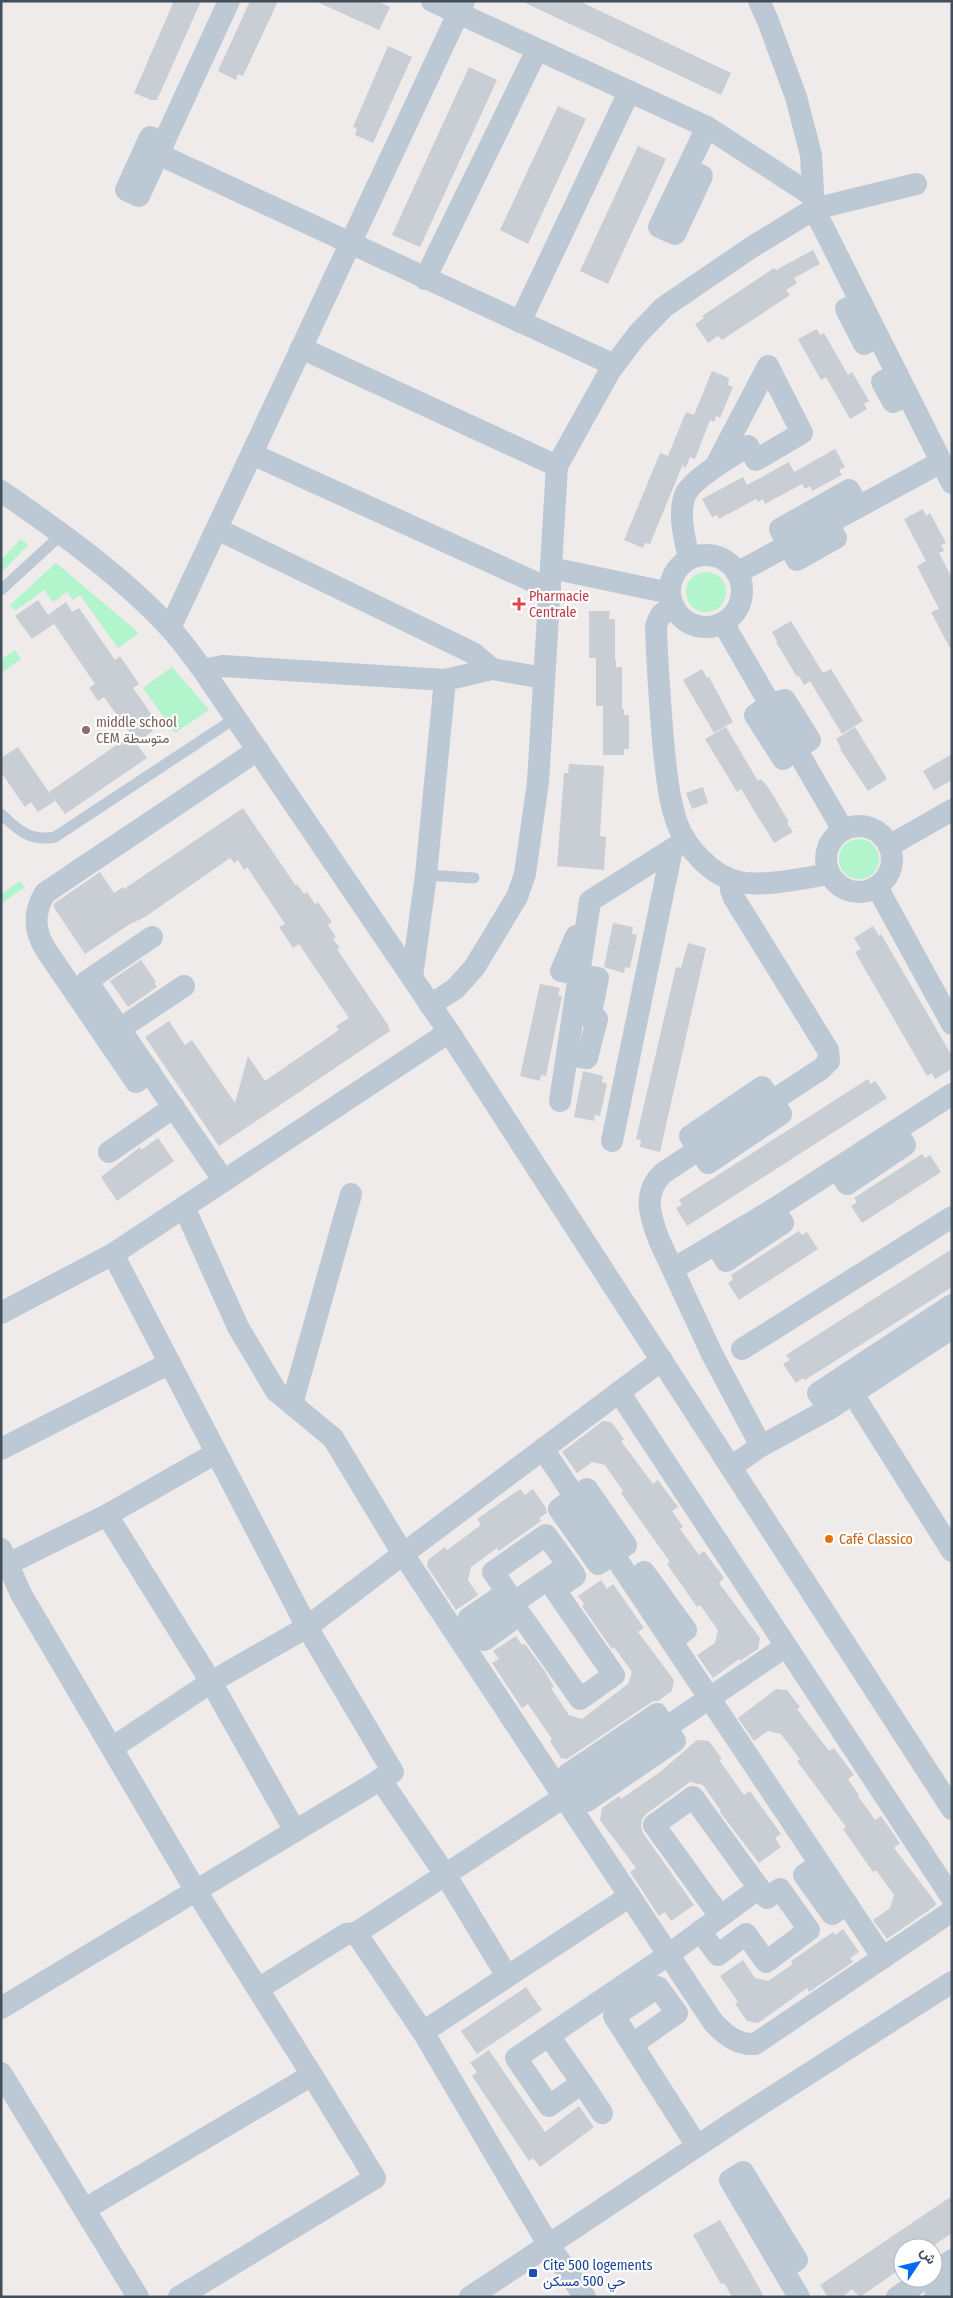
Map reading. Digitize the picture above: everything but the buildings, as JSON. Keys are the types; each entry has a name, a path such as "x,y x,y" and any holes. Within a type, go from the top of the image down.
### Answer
{"street":[{"path":"229,1 161,149 350,244 614,365"},
{"path":"433,1 474,18 577,68 583,55 613,69 607,82 632,93"},
{"path":"759,1 796,97 811,155 814,202 861,302 846,310 864,344 878,337 897,374 882,382 893,402 907,395 952,483"},
{"path":"170,628 378,185 392,191 417,137 407,122 424,121 474,18"},
{"path":"426,279 459,211 472,217 536,49"},
{"path":"520,322 553,254 562,258 618,140 609,135 640,82 671,95 665,109 699,124 814,202"},
{"path":"687,169 699,124"},
{"path":"430,1005 454,989 474,968 517,897 525,874 538,782 558,466 563,452 614,365 637,335 664,307 814,202 916,184"},
{"path":"301,348 558,466"},
{"path":"689,559 683,515 686,492 716,465 748,446 756,460 802,433 768,366 716,465"},
{"path":"252,454 550,579 672,600"},
{"path":"858,507 849,490 780,529 797,560 836,538 827,524 941,462"},
{"path":"1,491 62,534 139,598 170,628 203,670 449,1032 952,1809"},
{"path":"217,529 473,653 492,669"},
{"path":"737,573 789,545"},
{"path":"704,555 718,557 731,565 737,573 742,588 741,598 735,613 722,623 708,627 692,624 680,615 672,600 671,583 675,573 689,559 704,555"},
{"path":"612,1141 679,845 678,824 669,794 666,766 658,689 656,627 658,617 672,600"},
{"path":"722,623 843,830"},
{"path":"203,670 224,666 445,680 492,669 544,678"},
{"path":"412,977 426,875 445,680"},
{"path":"113,1033 41,942 36,920 40,902 45,893 258,750"},
{"path":"889,846 952,810"},
{"path":"853,826 869,827 879,832 889,846 892,859 890,868 884,880 877,887 868,891 853,891 839,885 829,874 826,864 827,849 832,840 843,830 853,826"},
{"path":"679,845 717,872 732,880 755,882 800,879 829,874"},
{"path":"560,1101 567,1055 588,1058 596,1019 590,1018 598,978 561,971 590,901 595,896 679,845"},
{"path":"732,880 731,890 734,898 823,1041 830,1057 827,1064 821,1069 772,1101"},
{"path":"877,887 948,1011"},
{"path":"152,937 88,981 136,1082 150,1072 224,1181"},
{"path":"113,1033 184,986"},
{"path":"1,1313 113,1254 449,1032"},
{"path":"762,1086 781,1114 708,1163 698,1149 690,1136 762,1086"},
{"path":"672,1269 716,1245 726,1261 782,1223 774,1209 837,1169 847,1184 905,1145 896,1131 952,1094"},
{"path":"109,1152 174,1107"},
{"path":"698,1149 663,1173 654,1182 650,1193 653,1225 712,1354 760,1446"},
{"path":"292,1404 351,1194"},
{"path":"184,1208 238,1327 276,1391 334,1438 404,1554 468,1634 571,1793 630,1896 668,1955 713,2022 728,2036 746,2045 755,2044 764,2039 952,1911"},
{"path":"742,1349 952,1216"},
{"path":"1,2008 393,1772 307,1627 113,1254"},
{"path":"828,1409 818,1393 952,1305"},
{"path":"732,1467 760,1446 828,1409 950,1332"},
{"path":"112,1748 211,1682 307,1627 662,1360"},
{"path":"1,1449 170,1363"},
{"path":"619,1392 952,1898"},
{"path":"853,1394 952,1551"},
{"path":"543,1449 575,1498"},
{"path":"179,2297 375,2178 196,1891 21,1594 4,1556 107,1515 216,1453"},
{"path":"587,1489 626,1545 598,1564 559,1508 575,1498 587,1489"},
{"path":"107,1515 211,1682 295,1831"},
{"path":"546,1535 575,1576 555,1590 614,1675 580,1698 520,1614 484,1640 468,1634 469,1618 507,1592 493,1572 546,1535"},
{"path":"613,1554 632,1582 644,1572 686,1630 671,1641 752,1761 761,1754 804,1813 792,1822 814,1856"},
{"path":"468,1634 568,1565"},
{"path":"666,1727 786,1646"},
{"path":"656,1714 675,1740 587,1802 571,1793 568,1774 656,1714"},
{"path":"380,1780 445,1874 507,1976"},
{"path":"258,1989 346,1934 356,1933 571,1793"},
{"path":"700,1931 718,1955 746,1934 766,1962 809,1930 780,1889 767,1898 693,1797 654,1825 720,1916"},
{"path":"820,1839 850,1882 843,1898 832,1914 804,1875 814,1856 820,1839"},
{"path":"582,2083 549,2106 516,2058 668,1955 759,1888"},
{"path":"424,2032 630,1896"},
{"path":"843,1898 883,1958"},
{"path":"356,1933 424,2032 579,2294"},
{"path":"470,2297 697,2146 952,1982"},
{"path":"549,2036 602,2113"},
{"path":"633,2044 697,2146"},
{"path":"1,2072 138,2297"},
{"path":"85,2209 312,2075"},
{"path":"783,2269 799,2297"},
{"path":"934,2297 952,2286"},
{"path":"897,2297 910,2288"}],"lane":[{"path":"1,590 62,534"},
{"path":"1,814 18,831 26,835 35,838 54,837 236,717"},
{"path":"426,875 474,878"}],"green space":[{"path":"21,539 28,545 4,570 1,567 1,560"},
{"path":"56,563 139,633 118,648 80,595 73,600 67,592 53,602 44,590 15,611 10,605"},
{"path":"702,572 710,572 717,575 723,581 726,592 723,603 717,609 710,612 702,612 695,609 689,603 686,596 686,588 689,581 695,575"},
{"path":"15,650 21,659 1,673 1,659"},
{"path":"172,667 209,710 175,733 143,688"},
{"path":"855,839 863,839 870,842 876,848 879,859 876,870 870,876 863,879 855,879 848,876 842,870 839,863 839,855 842,848 848,842"},
{"path":"20,881 25,887 1,904 1,894"}],"place":[{"name":"Pharmacie Centrale","path":"519,604"},
{"name":"middle school CEM متوسطة","path":"86,730"},
{"name":"Café Classico","path":"829,1539"},
{"name":"Cite 500 logements حي 500 مسكن","path":"533,2273"}]}
